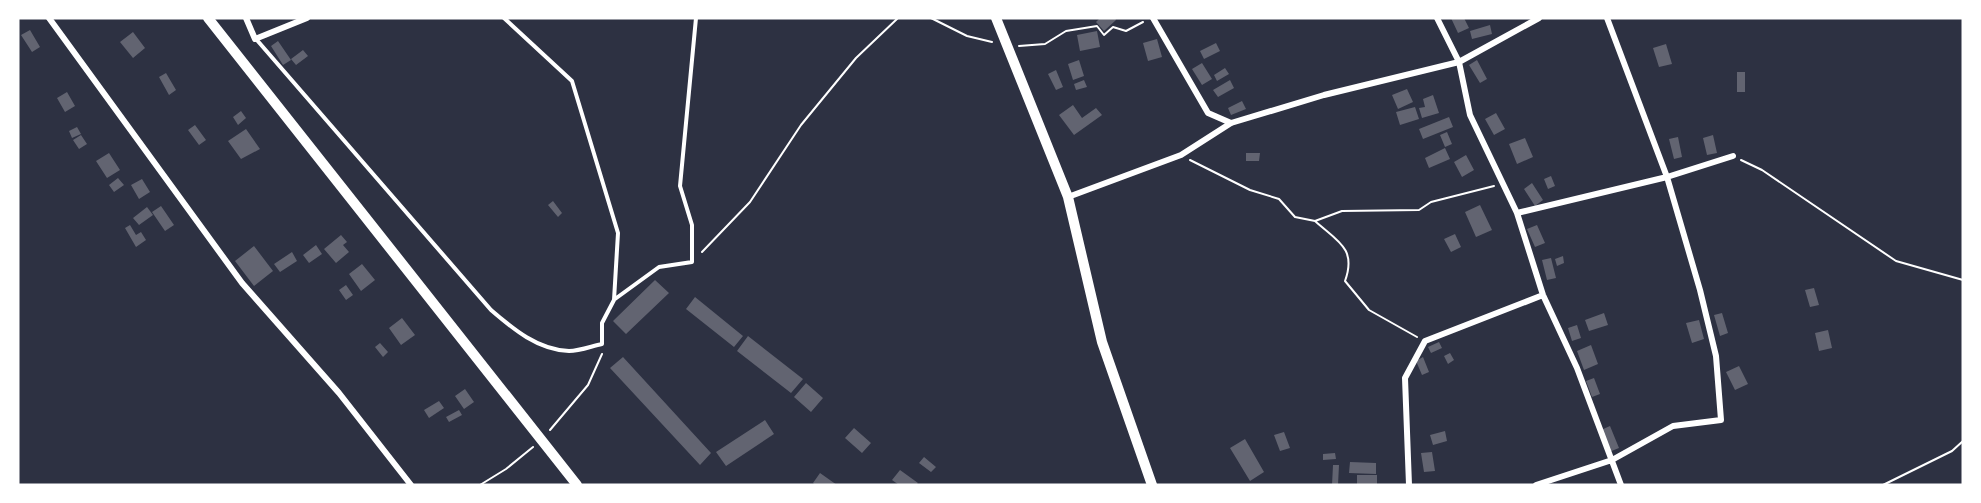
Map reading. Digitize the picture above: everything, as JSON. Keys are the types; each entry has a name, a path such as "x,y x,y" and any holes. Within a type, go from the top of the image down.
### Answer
{"main road":[{"path":"208,18 578,485"},
{"path":"996,18 1068,197 1102,342 1152,485"}],"street":[{"path":"49,18 242,283 339,393 411,485"},
{"path":"246,18 255,39 307,18"},
{"path":"1152,18 1208,113 1231,123"},
{"path":"1437,18 1459,62 1470,115 1516,213 1543,295 1577,368 1621,485"},
{"path":"1068,197 1181,155 1231,123 1324,95 1459,62 1539,18"},
{"path":"1536,485 1612,460 1673,426 1721,420 1716,356 1700,290 1667,177 1607,18"},
{"path":"1516,213 1667,177 1733,156"},
{"path":"1409,485 1405,378 1425,341 1543,295"}],"lane":[{"path":"255,39 491,310 521,336 550,347 570,351 602,345 602,323 614,300 618,233 572,81 504,18"},
{"path":"614,300 659,267 692,262 692,225 680,186 696,18"}],"path":[{"path":"692,262 750,202 801,125 856,58 898,18"},
{"path":"931,18 967,36 1008,46 1045,44 1066,31 1097,26 1104,35 1113,27 1126,31 1152,18"},
{"path":"1181,155 1250,190 1279,199 1295,217 1315,221 1348,250 1350,267 1345,281 1369,310 1425,341"},
{"path":"1733,156 1762,170 1896,261 1963,280"},
{"path":"1315,221 1342,211 1419,210 1431,202 1503,184"},
{"path":"480,485 506,469 543,439 588,386 602,356 602,345"},
{"path":"1883,485 1952,451 1963,441"}],"building":[{"path":"1100,18 1115,18 1116,20 1104,31 1096,22"},
{"path":"1451,18 1464,18 1469,28 1458,33"},
{"path":"1490,25 1492,34 1472,39 1470,31"},
{"path":"30,30 40,47 32,52 21,35"},
{"path":"1097,31 1100,47 1080,51 1077,35"},
{"path":"133,32 145,48 133,58 120,42"},
{"path":"1157,39 1162,57 1148,61 1143,43"},
{"path":"278,41 291,60 283,65 271,46"},
{"path":"1216,43 1220,51 1204,59 1200,51"},
{"path":"1666,44 1672,64 1659,67 1653,48"},
{"path":"303,50 308,56 296,65 291,59"},
{"path":"1079,60 1084,76 1073,80 1068,64"},
{"path":"1477,60 1487,79 1480,83 1469,65"},
{"path":"1202,63 1212,79 1202,85 1192,69"},
{"path":"1225,68 1229,74 1217,81 1214,75"},
{"path":"1056,70 1063,87 1056,90 1048,74"},
{"path":"1737,72 1745,72 1745,92 1737,92"},
{"path":"166,73 176,90 169,95 159,77"},
{"path":"1084,80 1087,87 1076,90 1074,84"},
{"path":"1230,80 1234,88 1218,97 1213,90"},
{"path":"1407,89 1413,102 1398,109 1392,95"},
{"path":"67,92 75,106 65,112 57,98"},
{"path":"1433,95 1439,113 1422,118 1419,108 1425,107 1423,99"},
{"path":"1242,101 1246,109 1231,115 1228,108"},
{"path":"1073,105 1082,118 1096,108 1102,115 1074,135 1059,115"},
{"path":"1415,107 1419,119 1400,125 1396,112"},
{"path":"241,111 246,118 238,125 233,117"},
{"path":"1496,113 1505,129 1494,135 1485,119"},
{"path":"1449,117 1453,127 1423,139 1419,129"},
{"path":"195,125 206,140 199,145 188,130"},
{"path":"77,127 81,134 72,138 69,131"},
{"path":"246,129 260,149 241,159 228,141"},
{"path":"1447,132 1452,144 1445,147 1440,135"},
{"path":"81,135 87,144 79,149 73,140"},
{"path":"1713,135 1717,153 1707,155 1703,138"},
{"path":"1678,137 1682,157 1674,159 1669,139"},
{"path":"1525,138 1533,157 1517,164 1509,144"},
{"path":"1445,148 1450,159 1429,168 1425,158"},
{"path":"109,153 120,170 107,178 96,161"},
{"path":"1246,153 1260,153 1259,161 1246,161"},
{"path":"1466,155 1474,170 1462,177 1454,162"},
{"path":"1551,176 1555,186 1548,189 1544,179"},
{"path":"118,178 124,185 114,192 109,185"},
{"path":"142,179 150,192 139,199 131,185"},
{"path":"1532,183 1543,200 1535,206 1524,189"},
{"path":"553,201 562,213 558,217 548,205"},
{"path":"1480,205 1492,230 1476,237 1465,212"},
{"path":"161,206 174,225 165,231 152,212"},
{"path":"147,207 153,215 139,225 133,218"},
{"path":"130,225 136,235 141,232 146,240 136,247 125,228"},
{"path":"1537,225 1545,243 1535,247 1527,229"},
{"path":"1455,234 1461,247 1451,252 1444,239"},
{"path":"341,235 347,242 343,245 349,252 336,263 324,249"},
{"path":"316,245 322,254 309,263 303,255"},
{"path":"254,246 273,271 254,286 235,261"},
{"path":"292,252 297,261 280,272 274,264"},
{"path":"1563,256 1564,263 1557,266 1555,259"},
{"path":"1551,258 1556,278 1547,280 1542,260"},
{"path":"362,264 375,280 361,291 349,274"},
{"path":"655,280 669,293 626,334 613,321"},
{"path":"346,285 353,295 346,300 339,290"},
{"path":"1814,288 1819,305 1810,307 1805,290"},
{"path":"695,297 743,336 734,347 686,309"},
{"path":"1604,313 1608,325 1589,331 1585,320"},
{"path":"1722,313 1728,333 1720,336 1714,315"},
{"path":"402,318 415,335 401,345 389,328"},
{"path":"1699,320 1704,339 1692,343 1686,323"},
{"path":"1577,325 1581,338 1572,341 1568,328"},
{"path":"1828,330 1832,348 1819,351 1815,333"},
{"path":"748,336 803,379 791,393 737,351"},
{"path":"1439,342 1442,348 1431,353 1428,347"},
{"path":"380,343 388,352 383,357 375,347"},
{"path":"1591,345 1598,364 1584,370 1577,351"},
{"path":"1450,353 1454,360 1448,364 1444,356"},
{"path":"623,357 711,453 700,465 610,368"},
{"path":"1423,357 1429,372 1422,375 1416,361"},
{"path":"1739,366 1748,384 1735,390 1726,372"},
{"path":"1594,378 1600,394 1592,397 1586,381"},
{"path":"806,383 823,398 811,412 794,397"},
{"path":"465,389 474,402 464,409 455,396"},
{"path":"439,401 444,408 429,418 424,410"},
{"path":"459,410 462,415 449,422 446,417"},
{"path":"765,420 774,434 726,466 716,452"},
{"path":"1610,426 1619,448 1609,452 1601,430"},
{"path":"854,428 871,443 862,453 845,438"},
{"path":"1445,431 1447,441 1433,445 1430,435"},
{"path":"1284,432 1290,448 1280,451 1274,435"},
{"path":"1245,439 1264,472 1250,481 1230,448"},
{"path":"1432,452 1435,471 1424,472 1421,453"},
{"path":"1335,453 1336,459 1323,460 1323,454"},
{"path":"924,457 936,467 931,472 919,463"},
{"path":"1350,462 1376,463 1376,474 1349,473"},
{"path":"1333,465 1339,465 1338,485 1332,485"},
{"path":"900,470 918,483 899,485 892,480"},
{"path":"820,473 837,485 815,485 813,483"},
{"path":"1357,475 1377,475 1377,485 1357,485"}]}
